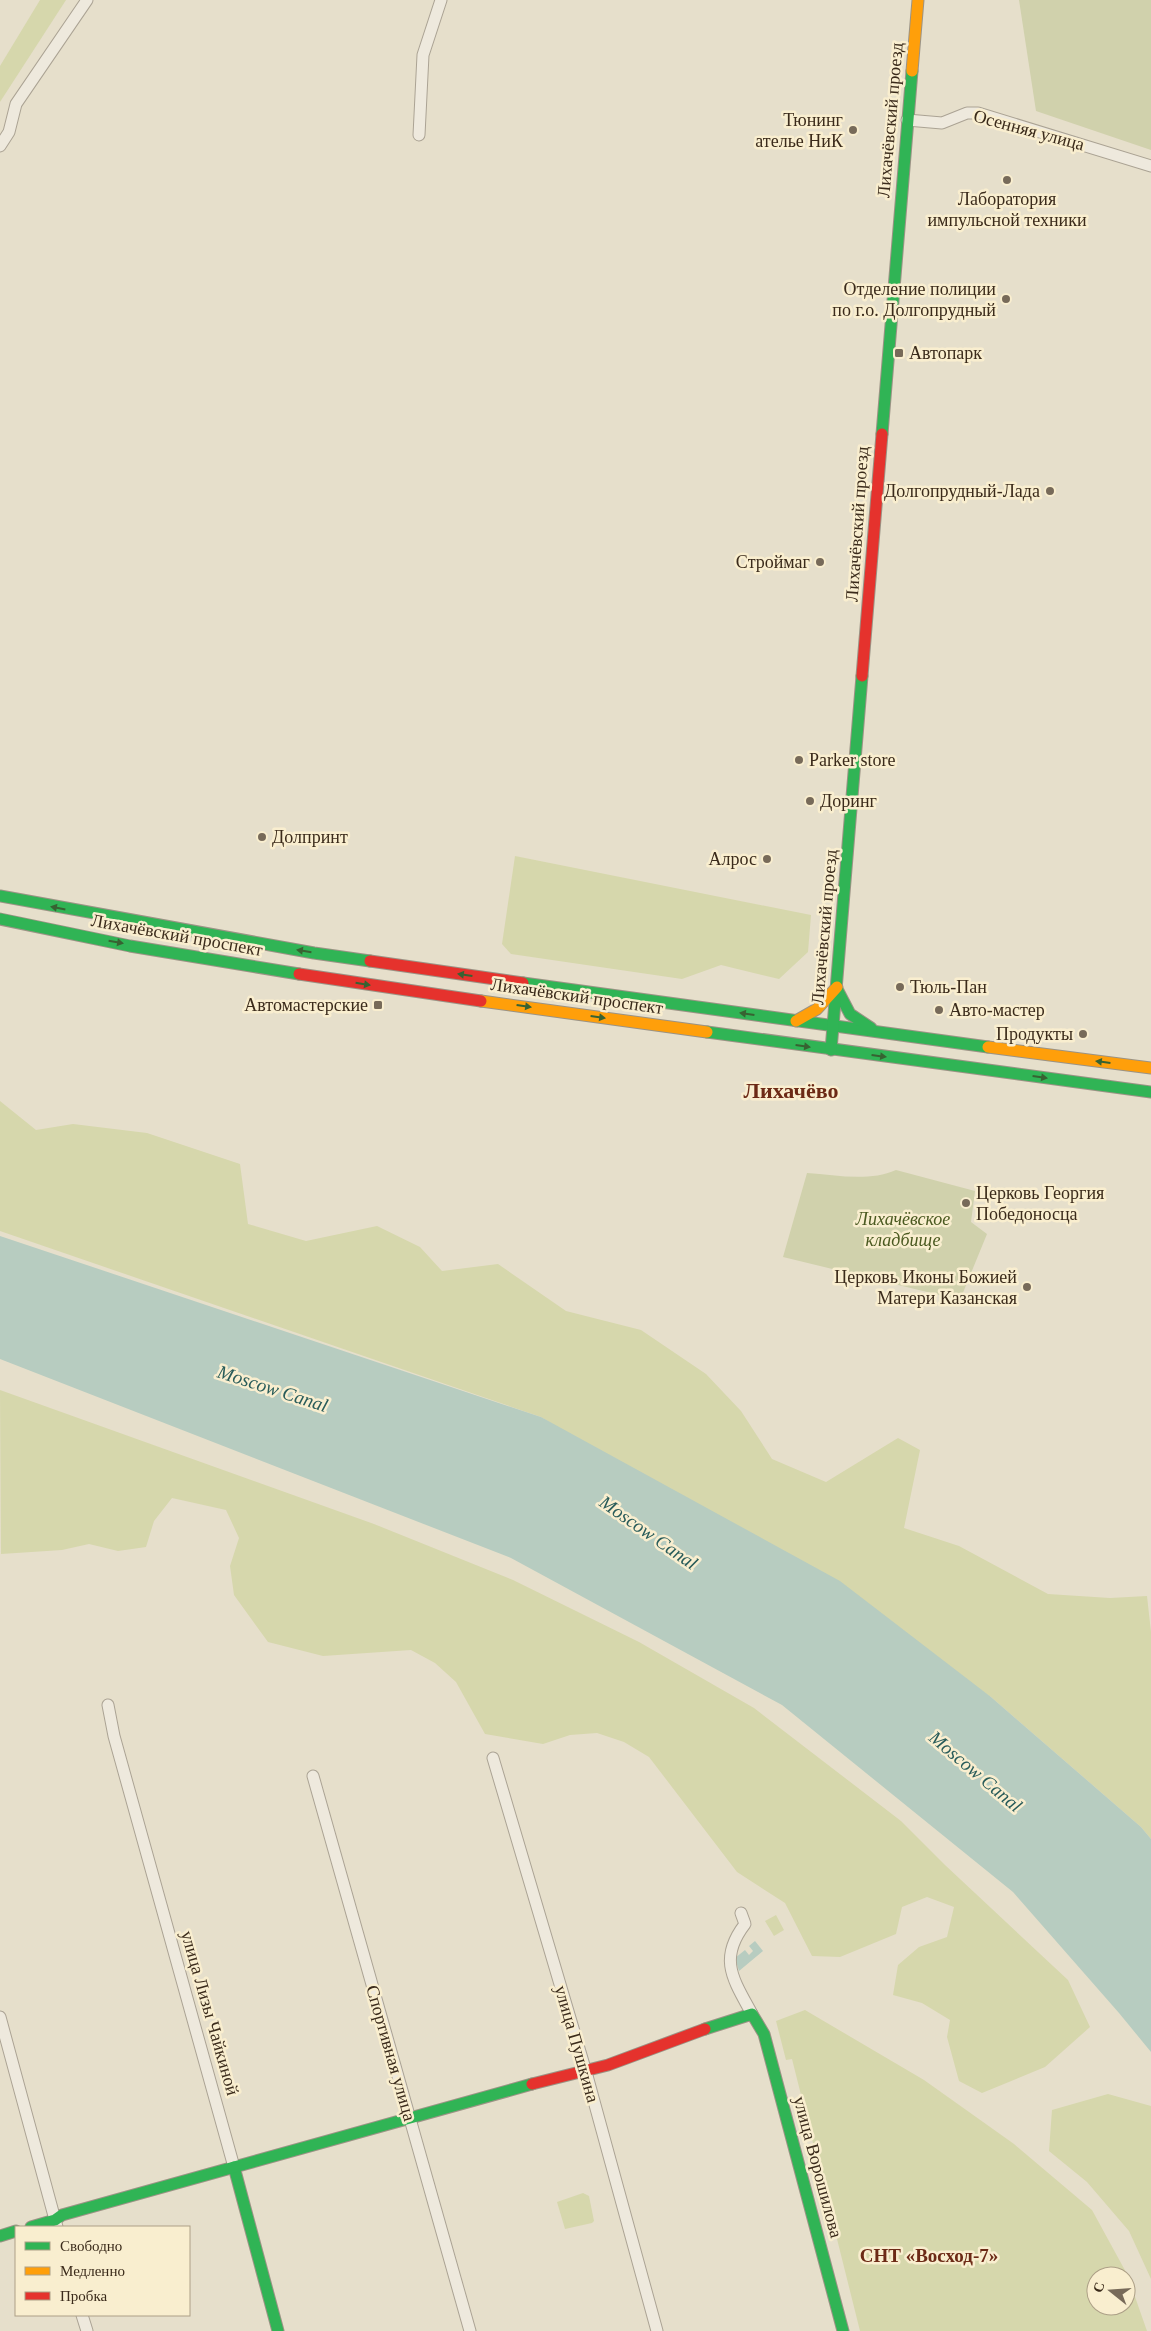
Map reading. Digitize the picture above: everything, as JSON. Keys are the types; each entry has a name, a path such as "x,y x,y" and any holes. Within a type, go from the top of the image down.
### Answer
{"main road":[{"name":"Лихачёвский проезд","path":"831,1050 918,0"},
{"name":"Лихачёвский проспект","path":"0,896 144,924 314,953 880,1033 1151,1068"},
{"name":"Лихачёвский проспект","path":"0,919 72,934 310,976 831,1050 1151,1092"},
{"path":"796,1021 817,1008 837,987"},
{"path":"837,987 840,1000 849,1014 880,1033"},
{"path":"39,2226 56,2224 62,2215 571,2073 586,2072 669,2041 752,2014"},
{"name":"улица Ворошилова","path":"752,2014 764,2034 843,2331"},
{"name":"улица Лизы Чайкиной","path":"234,2167 278,2331"},
{"path":"0,2236 15,2231"}],"street":[{"path":"0,146 9,132 16,104 87,0"},
{"path":"419,136 423,55 441,0"},
{"name":"Осенняя улица","path":"907,120 942,123 967,113 978,113 1151,166"},
{"name":"улица Лизы Чайкиной","path":"108,1704 117,1745 234,2167"},
{"name":"улица Пушкина","path":"493,1758 586,2072 657,2331"},
{"name":"Спортивная улица","path":"313,1776 470,2331"},
{"path":"741,1913 745,1924 732,1944 729,1966 752,2014"},
{"path":"0,2017 56,2224"},
{"path":"82,2316 87,2331"}],"green space":[{"path":"40,0 66,0 0,102 0,66"},
{"path":"1019,0 1151,0 1151,150 1036,111"},
{"path":"515,856 811,915 808,952 779,979 721,965 682,979 511,954 502,944"},
{"path":"0,1101 36,1130 73,1124 147,1133 240,1164 248,1224 306,1241 377,1226 420,1247 442,1271 498,1264 566,1311 641,1330 706,1374 741,1411 772,1459 826,1482 898,1438 920,1450 904,1528 959,1546 1048,1594 1110,1598 1147,1596 1151,1632 1151,1839 1141,1827 991,1697 541,1417 0,1231"},
{"name":"Лихачёвское кладбище","path":"896,1170 975,1191 971,1222 987,1234 960,1300 783,1257 807,1173 864,1177 886,1174"},
{"path":"0,1390 374,1524 513,1580 639,1642 754,1708 901,1821 945,1865 1068,1980 1090,2027 1045,2067 982,2093 959,2081 947,2037 950,2020 922,2003 893,1995 898,1965 919,1947 947,1937 954,1907 927,1897 902,1907 896,1934 840,1957 812,1956 785,1903 737,1872 649,1757 624,1742 597,1733 570,1735 543,1744 485,1734 456,1682 435,1663 411,1650 323,1656 268,1642 234,1595 230,1566 239,1538 226,1510 172,1498 154,1521 146,1547 118,1551 89,1544 62,1550 1,1554"},
{"path":"776,1915 784,1930 774,1936 765,1921"},
{"path":"805,2010 924,2080 1014,2144 1092,2210 1123,2266 1086,2266 1086,2316 1136,2316 1136,2300 1147,2331 860,2331 792,2059 786,2060 776,2021"},
{"path":"1108,2094 1151,2106 1151,2279 1129,2231 1087,2182 1049,2151 1052,2110"},
{"path":"583,2193 589,2196 594,2221 565,2229 557,2202"}],"water":[{"name":"Moscow Canal","path":"0,1236 541,1417 840,1581 991,1697 1141,1827 1151,1839 1151,2052 1013,1892 782,1705 511,1558 0,1359"},
{"path":"755,1941 763,1951 739,1971 735,1958 745,1950 749,1955 753,1951 749,1946"}],"traffic: fast":[{"path":"882,434 912,71"},
{"path":"831,1050 862,676"},
{"path":"0,896 314,953 370,961"},
{"path":"0,919 130,946 299,974"},
{"path":"523,983 988,1047"},
{"path":"838,991 850,1014 871,1028"},
{"path":"707,1032 1151,1092"},
{"path":"705,2029 752,2014 764,2034 843,2331"},
{"path":"34,2226 55,2220 62,2215 532,2084"},
{"path":"234,2167 278,2331"},
{"path":"0,2236 15,2231"}],"traffic: slow":[{"path":"912,71 918,0"},
{"path":"796,1021 817,1009 837,987"},
{"path":"481,1001 707,1032"},
{"path":"988,1047 1151,1068"}],"traffic: jam":[{"path":"862,676 882,434"},
{"path":"370,961 523,983"},
{"path":"299,974 481,1001"},
{"path":"532,2084 608,2065 705,2029"}],"place":[{"name":"Тюнинг ателье НиК","path":"853,130"},
{"name":"Лаборатория импульсной техники","path":"1007,180"},
{"name":"Отделение полиции по г.о. Долгопрудный","path":"1006,299"},
{"name":"Автопарк","path":"899,353"},
{"name":"Долгопрудный-Лада","path":"1050,491"},
{"name":"Строймаг","path":"820,562"},
{"name":"Parker store","path":"799,760"},
{"name":"Доринг","path":"810,801"},
{"name":"Долпринт","path":"262,837"},
{"name":"Алрос","path":"767,859"},
{"name":"Тюль-Пан","path":"900,987"},
{"name":"Автомастерские","path":"378,1005"},
{"name":"Авто-мастер","path":"939,1010"},
{"name":"Продукты","path":"1083,1034"},
{"name":"Церковь Георгия Победоносца","path":"966,1203"},
{"name":"Церковь Иконы Божией Матери Казанская","path":"1027,1287"}],"district":[{"name":"Лихачёво","path":"791,1090"},
{"name":"СНТ «Восход-7»","path":"929,2255"}]}
